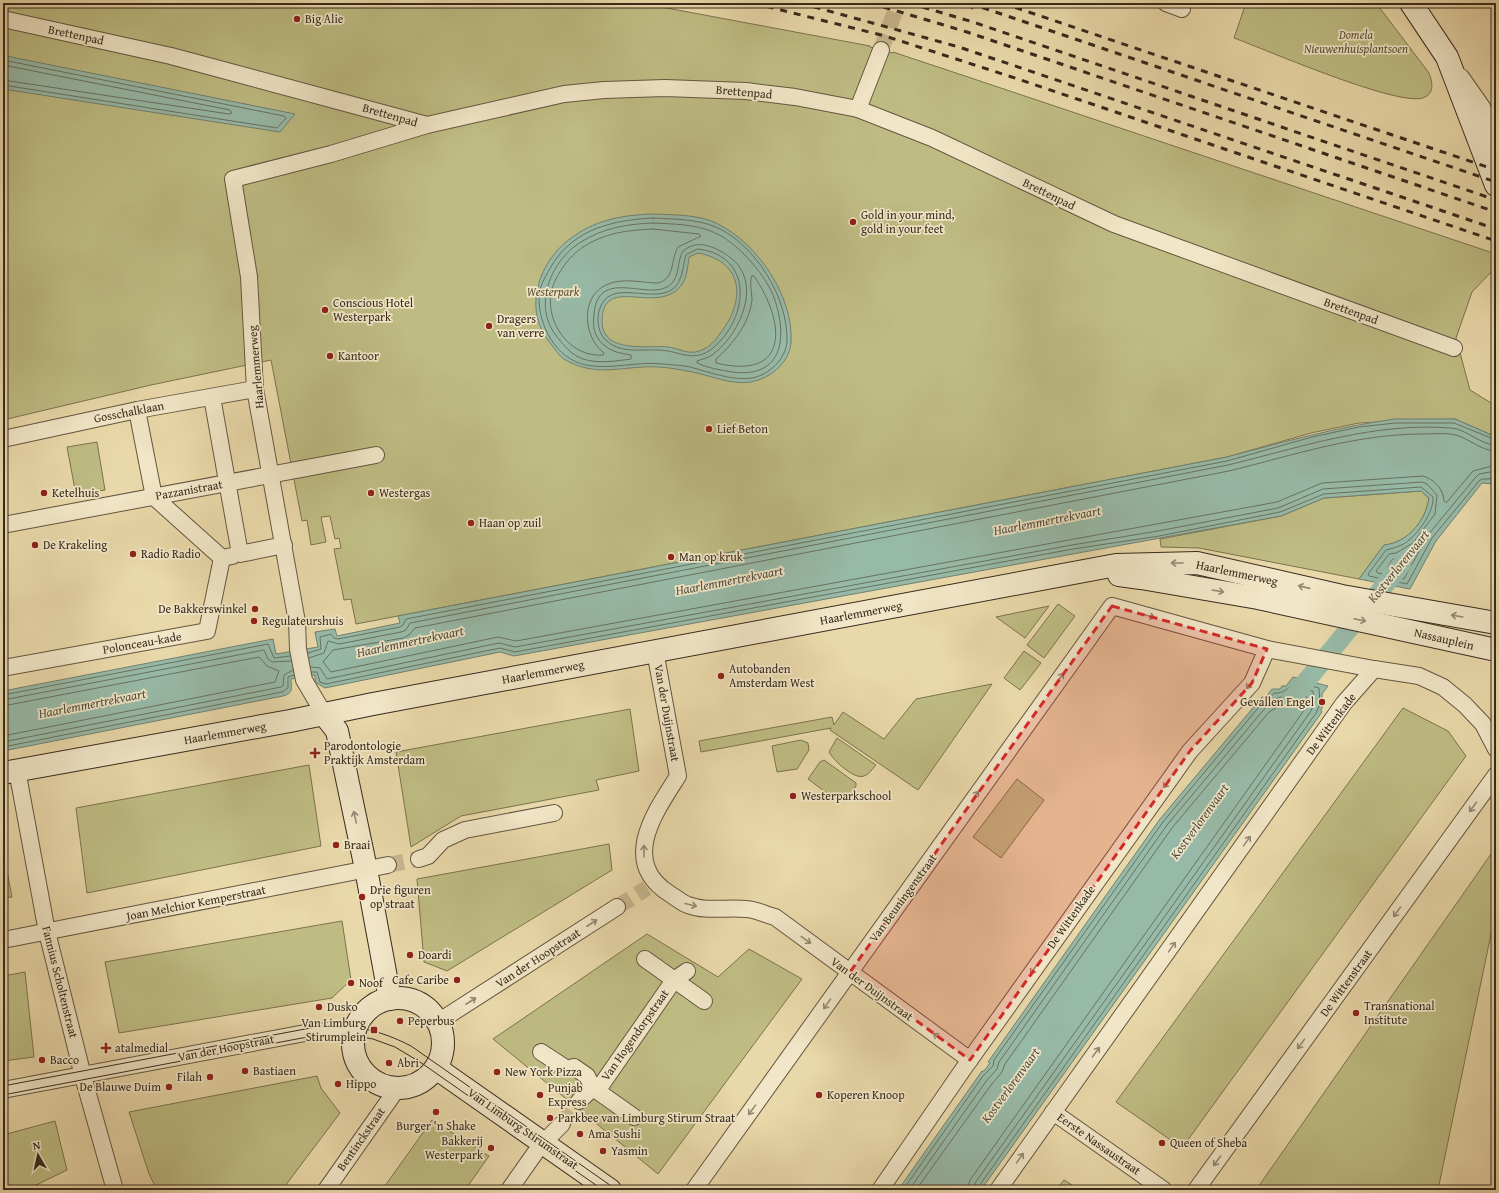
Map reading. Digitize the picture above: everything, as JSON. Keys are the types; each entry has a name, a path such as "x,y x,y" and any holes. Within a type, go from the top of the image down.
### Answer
{"main road":[{"path":"1411,3 1447,57 1496,185"},
{"name":"Haarlemmerweg","path":"10,772 1116,565 1196,563 1342,596 1404,607"},
{"name":"Haarlemmerweg","path":"1083,572 1141,578 1328,613 1393,627"},
{"name":"Nassauplein","path":"1404,607 1496,622"},
{"name":"Nassauplein","path":"1393,627 1496,650"},
{"path":"324,714 336,731 366,869 390,999"},
{"path":"390,999 404,999 418,1003 430,1011 438,1022 444,1043 442,1054 436,1068 420,1083 409,1088 397,1088 381,1085 368,1077 358,1064 353,1049 355,1032 359,1021 367,1011 378,1003 390,999"},
{"name":"Van Limburg Stirumstraat","path":"436,1068 610,1190"}],"street":[{"path":"1166,3 1182,9"},
{"name":"Brettenpad","path":"3,20 171,56 426,125 532,100 604,90 665,88 746,91 795,97 858,109 932,138 1114,224 1454,348"},
{"path":"858,109 881,50"},
{"path":"1447,57 1482,107 1495,133"},
{"path":"1472,122 1495,133"},
{"name":"Haarlemmerweg","path":"324,714 304,680 298,649 297,622 255,389 249,277 233,179 331,154 426,125"},
{"name":"Gosschalklaan","path":"3,439 137,410 255,389"},
{"path":"212,397 240,554"},
{"path":"137,410 154,496 222,558 284,545"},
{"name":"Pazzanistraat","path":"3,525 376,455"},
{"name":"Polonceau-kade","path":"3,668 207,631 222,558"},
{"name":"Van Beuningenstraat","path":"694,1190 1112,606 1267,649"},
{"path":"1267,649 1374,670 1419,676 1443,687 1465,705 1483,724 1496,749"},
{"name":"De Wittenkade","path":"880,1190 970,1060 1190,751 1252,683 1267,649"},
{"name":"Van der Duijnstraat","path":"655,651 678,776 655,811 644,841 644,863 652,887 688,905 714,909 747,909 775,917 970,1060"},
{"name":"De Wittenkade","path":"998,1190 1344,703 1374,670"},
{"name":"Fannius Scholtenstraat","path":"10,772 47,932 112,1189"},
{"name":"De Wittenstraat","path":"1196,1190 1496,776"},
{"path":"419,859 428,856 443,840 465,830 554,813"},
{"name":"Joan Melchior Kemperstraat","path":"3,940 388,865"},
{"name":"Van der Hoopstraat","path":"438,1022 617,908"},
{"name":"Van Hogendorpstraat","path":"644,959 704,1001"},
{"name":"Van Hogendorpstraat","path":"579,1101 593,1088 602,1084 674,980 687,970"},
{"name":"Van der Hoopstraat","path":"3,1090 305,1033 342,1030 355,1032"},
{"name":"Van Hogendorpstraat","path":"541,1052 567,1069 574,1067 587,1076 593,1088 634,1117"},
{"name":"Bentinckstraat","path":"326,1190 397,1088"},
{"name":"Eerste Nassaustraat","path":"1053,1112 1164,1190"},
{"path":"509,1190 543,1143 562,1124"}],"highlighted area":[{"path":"1112,606 1267,649 1252,683 1190,751 970,1060 850,972"}],"green space":[{"name":"Westerpark","path":"3,3 640,3 870,46 892,53 893,52 1496,254 1494,269 1472,292 1456,338 1470,390 1496,406 1496,437 1455,419 1359,423 1311,433 1227,457 356,624 351,599 344,600 334,549 341,548 339,538 335,539 330,516 321,517 326,542 311,545 307,520 302,521 271,360 151,385 3,420"},
{"name":"Domela Nieuwenhuisplantsoen","path":"1246,3 1376,3 1429,73 1432,83 1430,92 1425,97 1412,99 1390,95 1332,76 1234,38"},
{"path":"97,442 105,490 76,495 67,447"},
{"path":"1421,491 1429,498 1424,515 1420,522 1408,535 1400,540 1384,545 1359,579 1199,548 1161,547 1160,539 1281,516 1324,498"},
{"path":"1058,604 1075,616 1044,658 1027,645"},
{"path":"1049,606 1025,638 996,617"},
{"path":"1024,651 1041,663 1020,690 1004,678"},
{"path":"992,684 918,790 830,730 831,728 701,752 699,741 832,717 834,725 843,712 884,739 916,699"},
{"path":"1403,708 1448,731 1466,756 1182,1148 1116,1102"},
{"path":"630,709 639,771 596,780 599,790 461,816 411,847 396,752"},
{"path":"837,738 876,765 864,776 855,775 844,768 829,752"},
{"path":"801,740 808,743 809,750 797,769 777,772 772,746"},
{"path":"824,760 856,783 856,786 849,796 844,795 839,802 808,779 820,762"},
{"path":"309,765 321,846 87,893 76,808"},
{"path":"1017,779 1044,800 1001,858 973,837"},
{"path":"609,844 612,870 447,971 424,962 417,879"},
{"path":"1496,847 1496,910 1438,1190 1256,1190"},
{"path":"3,850 12,897 3,898"},
{"path":"342,921 351,980 332,998 119,1033 105,962"},
{"path":"647,934 718,977 749,949 802,979 658,1174 493,1039"},
{"path":"25,972 34,1057 3,1061 3,976"},
{"path":"317,1076 321,1088 340,1113 282,1190 157,1190 149,1174 129,1112"},
{"path":"432,1120 489,1156 465,1190 382,1190"},
{"path":"55,1121 67,1170 26,1190 3,1190 3,1135"},
{"path":"1064,1180 1080,1190 1056,1190"}],"water":[{"path":"3,56 295,114 280,132 3,89"},
{"path":"653,214 703,218 718,224 733,233 759,258 771,274 780,290 790,326 790,350 783,362 774,372 755,381 738,382 676,369 647,367 612,370 593,369 574,364 564,359 559,354 542,331 537,316 536,301 538,286 543,271 551,258 562,246 583,230 612,219","holes":["698,253 712,257 723,264 731,272 737,292 731,316 720,334 709,346 695,352 686,352 668,347 628,346 610,339 604,332 602,322 605,307 611,299 622,297 661,297 673,293 683,283 689,257"]},
{"name":"Haarlemmertrekvaart","path":"1395,419 1455,419 1496,437 1496,475 1493,484 1482,483 1436,541 1410,589 1359,579 1384,545 1400,540 1414,529 1424,515 1429,498 1421,491 1324,498 1281,516 514,656 500,652 325,688 315,682 315,675 291,679 290,692 283,696 3,751 3,691 273,639 276,654 318,647 315,632 335,629 337,636 400,623 398,616 1227,457 1290,440 1373,422"},
{"path":"1293,677 1328,686 1322,694 1322,699 1325,702 1321,710 1322,712 981,1190 898,1190 982,1071 984,1071 990,1063 988,1062 1160,819 1262,697 1266,697 1272,689 1280,689 1282,686 1286,686"}],"waterway":[{"name":"Kostverlorenvaart","path":"1290,701 1402,564"}],"tunnel":[{"path":"881,50 898,3"},
{"path":"388,865 419,859"},
{"path":"617,907 647,888"},
{"path":"562,1124 579,1101"}],"tram line":[{"path":"3,1086 321,1026 356,1027 389,1036 411,1046 617,1190"},
{"path":"3,1095 302,1038 346,1034 373,1039 395,1047 420,1062 603,1190"}],"railway":[{"path":"753,3 885,36 1021,80 1496,241"},
{"path":"800,3 959,47 1496,229"},
{"path":"870,3 967,32 1496,212"},
{"path":"909,3 973,22 1496,200"},
{"path":"958,3 973,8"},
{"path":"969,3 1496,182"},
{"path":"1002,3 1496,170"}],"place":[{"name":"Big Alie","path":"297,19"},
{"name":"Gold in your mind, gold in your feet","path":"853,222"},
{"name":"Conscious Hotel Westerpark","path":"325,310"},
{"name":"Dragers van verre","path":"489,326"},
{"name":"Kantoor","path":"330,356"},
{"name":"Lief Beton","path":"709,429"},
{"name":"Ketelhuis","path":"44,493"},
{"name":"Westergas","path":"371,493"},
{"name":"Haan op zuil","path":"471,523"},
{"name":"De Krakeling","path":"35,545"},
{"name":"Radio Radio","path":"133,554"},
{"name":"Man op kruk","path":"671,557"},
{"name":"De Bakkerswinkel","path":"255,609"},
{"name":"Regulateurshuis","path":"254,621"},
{"name":"Autobanden Amsterdam West","path":"721,676"},
{"name":"Gevallen Engel","path":"1322,702"},
{"name":"Parodontologie Praktijk Amsterdam","path":"315,753"},
{"name":"Westerparkschool","path":"793,796"},
{"name":"Braai","path":"336,845"},
{"name":"Drie figuren op straat","path":"362,897"},
{"name":"Doardi","path":"410,955"},
{"name":"Cafe Caribe","path":"457,980"},
{"name":"Noof","path":"351,983"},
{"name":"Dusko","path":"319,1007"},
{"name":"Transnational Institute","path":"1356,1013"},
{"name":"Peperbus","path":"400,1021"},
{"name":"Van Limburg Stirumplein","path":"374,1030"},
{"name":"atalmedial","path":"106,1048"},
{"name":"Bacco","path":"42,1060"},
{"name":"Abri","path":"389,1063"},
{"name":"Bastiaen","path":"245,1071"},
{"name":"New York Pizza","path":"497,1072"},
{"name":"Filah","path":"210,1077"},
{"name":"Hippo","path":"338,1084"},
{"name":"De Blauwe Duim","path":"169,1087"},
{"name":"Punjab Express","path":"540,1095"},
{"name":"Koperen Knoop","path":"819,1095"},
{"name":"Burger 'n Shake","path":"436,1112"},
{"name":"Parkbee van Limburg Stirum Straat","path":"550,1118"},
{"name":"Ama Sushi","path":"580,1134"},
{"name":"Queen of Sheba","path":"1162,1143"},
{"name":"Bakkerij Westerpark","path":"491,1148"},
{"name":"Yasmin","path":"603,1151"}]}
